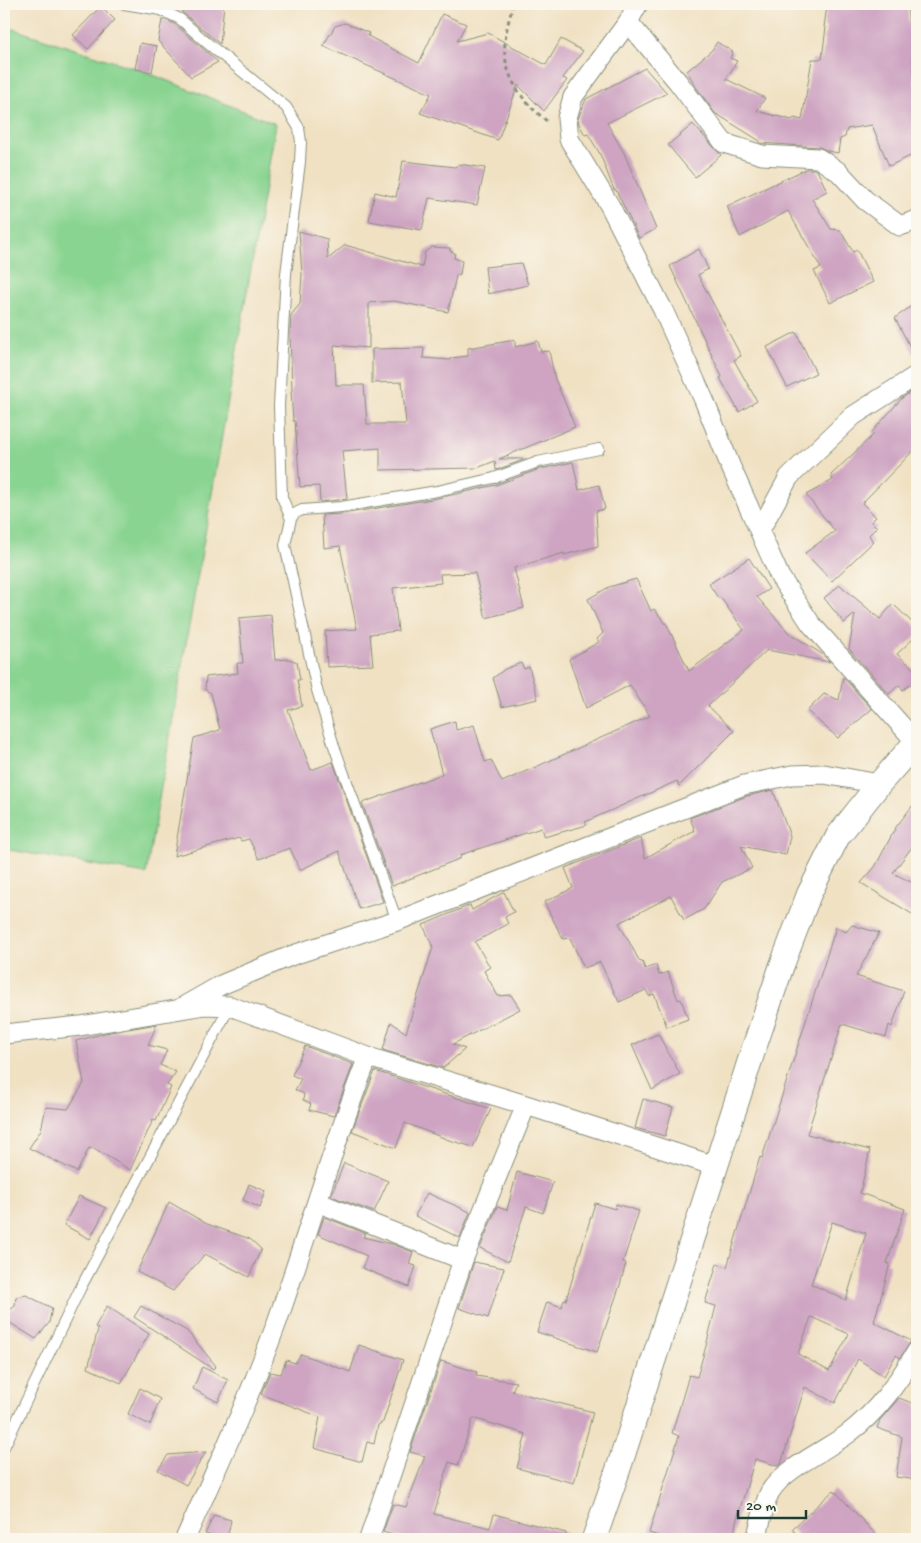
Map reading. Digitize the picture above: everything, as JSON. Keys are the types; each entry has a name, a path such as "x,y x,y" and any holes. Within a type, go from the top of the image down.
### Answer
{"street":[{"path":"594,1539 779,974 809,894 838,836 879,784 917,742 811,624 780,577 663,310 610,206 569,138 567,118 573,97 628,22 638,4"},
{"path":"628,22 678,82 724,143 762,155 818,158 840,172 865,200 900,226 917,220"},
{"path":"760,530 789,477 853,416 917,375"},
{"path":"179,1009 221,985 293,955 397,921 744,785 792,775 824,774 879,784"},
{"path":"4,1034 80,1026 179,1009 230,1006 368,1057 526,1105 715,1166"},
{"path":"185,1539 232,1435 276,1324 350,1102 368,1057"},
{"path":"369,1539 463,1260 526,1105"},
{"path":"316,1202 463,1260"},
{"path":"759,1538 770,1491 785,1475 850,1433 877,1408 898,1382 917,1351"}],"lane":[{"path":"124,4 161,10 180,19 286,107 298,128 301,142 300,162 286,274 279,406 282,497 291,519"},
{"path":"397,921 334,746 318,690 285,545 291,519 294,514 302,510 341,507 437,491 494,478 538,462 599,449"},
{"path":"4,1447 80,1289 230,1006"}],"path":[{"path":"513,4 505,41 507,70 523,98 536,113 569,138"}],"green space":[{"path":"4,26 143,71 276,124 146,874 4,849"}],"building":[{"path":"184,4 224,4 220,44 182,12"},
{"path":"907,4 915,86 917,86 917,153 889,166 872,125 847,129 845,137 840,139 838,153 819,147 760,143 760,141 715,113 687,71 712,50 717,42 733,52 730,58 737,61 726,79 765,98 757,111 792,120 794,118 802,120 812,59 822,59 827,6 872,6"},
{"path":"101,6 115,20 88,49 73,35"},
{"path":"442,14 466,24 457,41 488,33 546,65 561,39 583,51 563,78 567,80 544,111 518,85 498,140 420,113 431,94 323,46 335,26 345,23 369,33 368,36 419,63"},
{"path":"162,20 176,25 218,62 191,77 158,41"},
{"path":"140,43 157,46 152,72 135,69"},
{"path":"645,68 667,93 607,123 624,153 656,229 639,238 616,190 614,190 600,154 588,134 585,135 578,119 586,99"},
{"path":"693,124 721,155 695,177 668,145"},
{"path":"403,161 455,167 459,164 485,168 477,205 429,198 422,230 369,221 375,192 396,197"},
{"path":"806,169 814,169 818,172 827,191 812,199 831,229 840,230 853,252 857,250 873,282 830,303 814,271 821,268 788,211 740,237 727,206"},
{"path":"299,231 327,239 328,259 345,245 422,267 425,252 432,247 450,248 450,251 455,253 454,258 462,261 460,274 456,276 448,312 394,301 369,303 369,348 334,345 336,385 364,385 367,424 406,424 402,382 372,383 372,349 424,348 423,358 450,360 451,358 468,356 468,348 515,340 515,347 538,341 541,352 549,351 555,379 575,427 499,459 526,459 496,470 495,461 477,468 380,470 380,448 342,451 347,499 320,502 319,486 300,487 295,421 293,421 290,333 291,315 300,304 302,275"},
{"path":"699,249 708,269 698,275 741,356 734,360 757,401 739,412 720,378 722,377 670,266"},
{"path":"521,263 528,285 488,294 485,267"},
{"path":"917,302 917,360 895,318"},
{"path":"796,332 816,373 787,387 767,347"},
{"path":"917,388 917,447 862,503 876,517 871,522 877,527 869,535 873,542 832,581 805,553 835,531 806,495 833,480 831,475 874,434 872,432 902,398"},
{"path":"573,462 579,490 599,485 605,509 596,511 598,546 564,555 564,553 514,568 524,608 486,618 475,573 440,574 441,583 393,588 398,631 370,634 373,665 327,667 325,631 357,629 340,546 324,548 322,515 342,514 438,498 496,485 540,469"},
{"path":"749,558 769,589 757,597 789,633 822,654 830,662 767,650 708,706 734,731 679,786 677,781 585,822 587,825 544,837 541,828 460,855 461,858 392,886 362,803 442,774 430,729 455,721 456,730 474,725 485,762 491,760 502,782 650,716 630,685 586,708 569,659 599,642 597,639 603,633 588,599 609,587 636,579 651,611 654,609 667,625 689,671 744,630 709,584"},
{"path":"840,585 880,619 893,604 917,627 917,635 897,654 917,672 917,679 903,690 899,685 889,694 849,649 855,614 844,623 824,598"},
{"path":"271,615 275,660 289,659 297,662 300,680 297,680 302,706 288,710 311,770 333,762 383,902 359,909 339,851 300,870 290,848 259,859 249,839 241,841 239,838 174,856 194,738 220,730 211,693 205,690 206,677 238,673 237,663 243,663 239,618"},
{"path":"521,663 524,669 529,667 538,699 502,707 493,678 505,669"},
{"path":"843,677 872,709 838,738 807,711 824,694 839,700"},
{"path":"773,790 790,836 786,855 741,846 752,868 722,882 704,909 684,920 671,896 619,923 645,969 656,965 659,975 668,972 678,1000 681,999 688,1019 667,1027 654,994 649,996 646,990 619,1002 600,962 584,968 570,938 563,939 544,902 573,888 565,868 641,838 645,858 695,831 690,818 747,796"},
{"path":"917,800 917,840 893,873 917,885 917,917 861,883 875,867 896,827"},
{"path":"504,892 514,912 505,917 508,924 475,942 490,967 484,971 498,996 511,995 520,1009 453,1044 465,1049 443,1068 383,1050 391,1022 406,1033 433,947 423,925 470,905 472,910"},
{"path":"852,925 879,933 856,976 904,991 892,1027 889,1025 886,1037 842,1024 807,1134 870,1150 860,1193 905,1209 887,1263 890,1264 874,1322 911,1341 900,1358 896,1355 884,1376 858,1359 835,1403 805,1387 781,1464 778,1466 755,1459 736,1522 733,1539 669,1539 649,1533 679,1436 672,1433 689,1375 697,1377 706,1346 716,1306 705,1303 717,1264 727,1267 760,1157 762,1158 836,927 846,932","holes":["832,1222 866,1233 846,1300 811,1284","811,1317 849,1334 829,1371 798,1354"]},
{"path":"157,1024 148,1045 167,1050 160,1065 176,1072 167,1085 171,1087 156,1121 153,1120 130,1170 92,1147 91,1149 89,1148 77,1172 29,1148 41,1130 46,1107 68,1109 84,1083 76,1041 105,1033"},
{"path":"658,1034 680,1074 652,1090 632,1045"},
{"path":"305,1046 353,1064 334,1116 309,1110 311,1104 303,1100 304,1094 295,1090 301,1079 292,1075"},
{"path":"375,1071 491,1109 473,1147 405,1123 396,1148 352,1131"},
{"path":"643,1099 673,1107 665,1136 635,1128"},
{"path":"344,1163 388,1181 374,1212 331,1196"},
{"path":"517,1172 553,1182 543,1213 526,1207 508,1262 480,1248 497,1207 507,1210"},
{"path":"249,1184 266,1191 260,1208 243,1200"},
{"path":"427,1193 470,1212 460,1238 415,1216"},
{"path":"79,1196 106,1208 90,1239 64,1225"},
{"path":"169,1202 207,1224 250,1239 261,1249 249,1277 205,1254 173,1291 137,1272"},
{"path":"595,1203 615,1209 616,1204 639,1211 623,1262 626,1263 620,1285 597,1352 537,1332 547,1302 562,1307 564,1299 566,1300"},
{"path":"324,1217 365,1233 363,1237 392,1244 413,1252 409,1264 416,1266 409,1287 362,1268 367,1256 318,1234"},
{"path":"474,1262 504,1268 488,1318 459,1308"},
{"path":"26,1295 52,1308 49,1323 36,1339 7,1321 9,1311 15,1306 16,1297"},
{"path":"107,1306 149,1334 121,1383 88,1368 98,1329 95,1327"},
{"path":"141,1306 187,1331 216,1366 213,1369 134,1317"},
{"path":"359,1345 403,1360 383,1422 378,1425 374,1444 367,1442 362,1462 314,1448 320,1417 261,1394 270,1372 281,1374 286,1360 295,1363 301,1354 350,1372"},
{"path":"441,1361 477,1372 476,1376 516,1382 512,1391 593,1412 574,1483 517,1468 526,1434 473,1418 458,1465 449,1462 434,1514 490,1528 494,1514 566,1533 566,1539 405,1539 383,1532 393,1504 406,1507 425,1456 410,1452"},
{"path":"202,1367 228,1380 218,1402 193,1389"},
{"path":"140,1388 160,1399 150,1425 128,1414"},
{"path":"899,1398 917,1405 917,1480 896,1477 902,1437 877,1428 880,1420"},
{"path":"206,1452 186,1485 158,1470 168,1455"},
{"path":"834,1490 880,1539 801,1539 792,1529"},
{"path":"214,1515 231,1520 227,1539 205,1534"}]}
